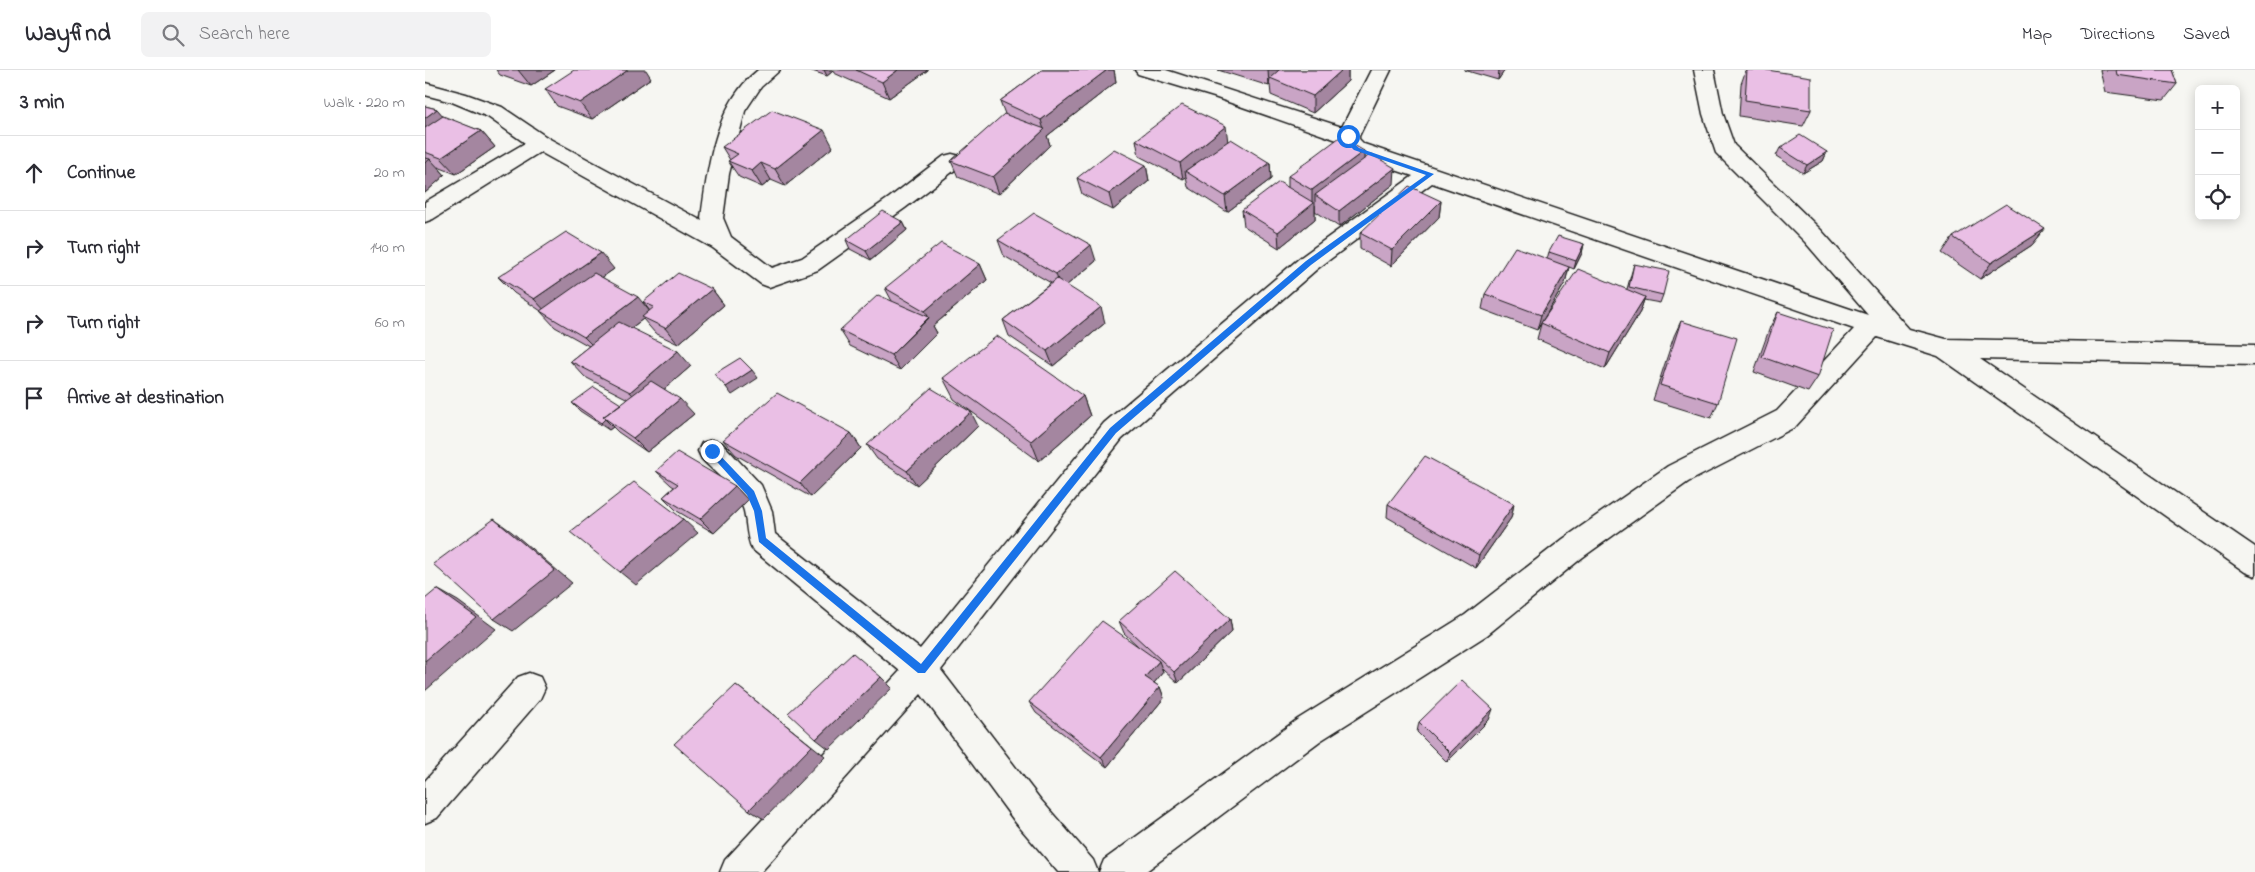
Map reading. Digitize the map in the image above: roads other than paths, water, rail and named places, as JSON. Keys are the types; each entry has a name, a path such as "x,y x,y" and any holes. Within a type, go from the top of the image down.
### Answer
{"street":[{"path":"425,75 428,70"},
{"path":"721,242 712,218 718,174 735,111 754,83 770,70"},
{"path":"1145,70 1348,136"},
{"path":"1381,70 1348,136 1348,141 1356,149 1901,336 1946,349 2255,355"},
{"path":"1704,70 1713,114 1724,148 1813,236 1901,336"},
{"path":"425,89 459,98 495,112 540,143 721,242 769,278 810,264 953,161"},
{"path":"425,214 435,206 540,143"},
{"path":"737,872 921,670 1113,431 1309,263 1431,174"},
{"path":"1116,872 1309,730 1476,625 1573,548 1678,474 1786,419 1872,326"},
{"path":"1946,349 2255,563"},
{"path":"712,451 751,493 758,511 762,540 921,670 1028,811 1081,872"},
{"path":"425,806 529,688"}]}
